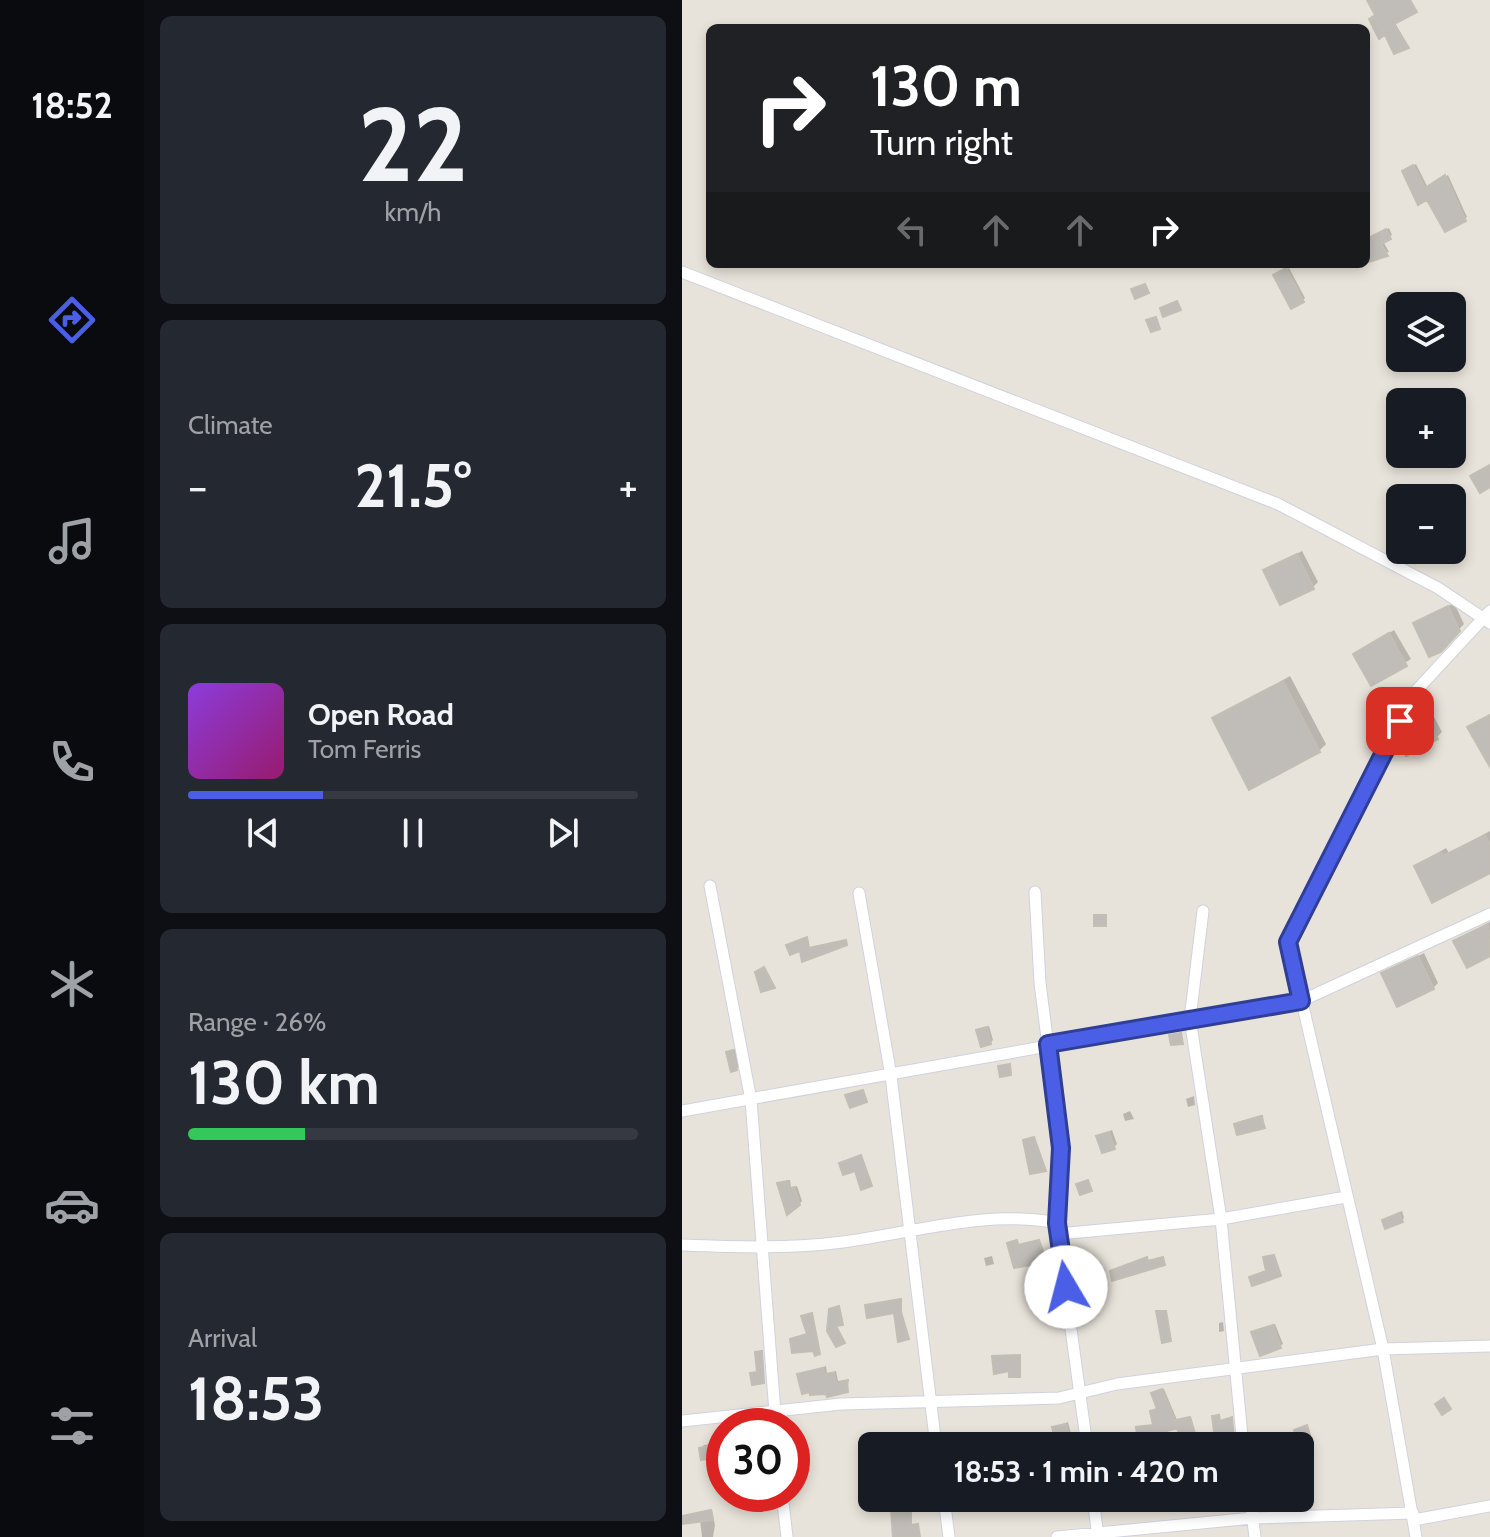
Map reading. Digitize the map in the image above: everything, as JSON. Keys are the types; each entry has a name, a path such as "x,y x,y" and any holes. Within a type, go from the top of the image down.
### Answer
{"street":[{"path":"682,272 1278,504 1438,588 1488,618 1414,693 1288,942 1383,1349 1416,1537"},
{"path":"710,886 751,1100 775,1408"},
{"path":"1035,892 1048,1044 1061,1148 1058,1228 1085,1432"},
{"path":"859,893 891,1076 934,1432"},
{"path":"1203,911 1190,1019 1221,1219 1241,1432"},
{"path":"682,1111 1301,1001 1490,914"},
{"path":"682,1245 764,1248 840,1242 1016,1218 1058,1228 1221,1219 1346,1197"},
{"path":"806,1408 930,1400 1059,1398 1117,1384 1383,1349 1490,1346"},
{"path":"682,1421 706,1418"},
{"path":"1057,1537 1253,1518 1413,1517 1490,1506"},
{"path":"784,1512 787,1537"},
{"path":"946,1512 949,1537"},
{"path":"1095,1512 1097,1535"},
{"path":"1252,1512 1255,1537"}],"building":[{"path":"1367,0 1410,0 1417,12 1394,24 1409,48 1394,54 1385,35 1379,39 1369,19 1375,15"},
{"path":"1413,165 1425,188 1445,175 1466,221 1445,232 1427,200 1418,205 1402,171"},
{"path":"1386,229 1391,239 1381,244 1388,256 1370,262 1370,237"},
{"path":"1286,268 1304,302 1291,309 1273,275"},
{"path":"1145,284 1149,293 1135,299 1131,289"},
{"path":"1177,301 1181,310 1163,317 1160,308"},
{"path":"1156,317 1160,329 1151,332 1146,320"},
{"path":"1490,465 1490,487 1480,493 1470,476"},
{"path":"1297,554 1314,589 1280,605 1263,570"},
{"path":"1448,606 1460,631 1441,652 1429,657 1413,623"},
{"path":"1389,633 1407,666 1371,686 1353,654"},
{"path":"1283,681 1320,752 1249,790 1212,718"},
{"path":"1421,705 1438,739 1406,756 1399,742"},
{"path":"1490,715 1490,767 1467,727"},
{"path":"1485,835 1490,845 1490,873 1432,903 1414,866 1441,852 1443,856"},
{"path":"1094,915 1106,915 1106,926 1094,926"},
{"path":"1488,924 1490,956 1467,968 1453,941"},
{"path":"807,937 809,948 846,940 847,945 802,962 800,951 790,955 786,945"},
{"path":"1418,956 1434,989 1397,1007 1381,973"},
{"path":"764,967 775,988 761,992 755,972"},
{"path":"987,1027 991,1044 981,1047 976,1030"},
{"path":"1181,1033 1183,1044 1171,1045 1169,1035"},
{"path":"733,1050 737,1070 731,1072 726,1052"},
{"path":"1010,1064 1011,1075 1000,1077 998,1066"},
{"path":"863,1090 867,1102 850,1108 845,1095"},
{"path":"1261,1116 1265,1128 1237,1135 1234,1124"},
{"path":"1109,1132 1115,1149 1102,1153 1096,1136"},
{"path":"1034,1137 1046,1171 1030,1174 1023,1140"},
{"path":"861,1155 872,1186 861,1190 855,1171 843,1175 839,1163"},
{"path":"1088,1180 1092,1191 1080,1195 1076,1184"},
{"path":"788,1181 789,1189 794,1187 800,1205 787,1215 777,1183"},
{"path":"1399,1213 1403,1222 1385,1229 1382,1220"},
{"path":"1017,1240 1018,1245 1039,1240 1047,1262 1014,1268 1007,1243"},
{"path":"1274,1255 1281,1276 1252,1286 1249,1277 1266,1271 1263,1257"},
{"path":"1147,1257 1148,1261 1163,1257 1165,1265 1112,1281 1110,1271"},
{"path":"901,1299 901,1312 909,1339 898,1342 894,1313 867,1318 865,1305"},
{"path":"839,1306 843,1325 836,1326 845,1343 836,1347 827,1331 829,1309"},
{"path":"1156,1311 1166,1311 1171,1341 1162,1343"},
{"path":"812,1313 820,1354 815,1356 813,1351 792,1353 790,1339 807,1334 801,1316"},
{"path":"1273,1325 1281,1348 1260,1356 1251,1332"},
{"path":"762,1351 764,1383 752,1385 750,1373 757,1372 755,1352"},
{"path":"1020,1355 1020,1377 1009,1377 1009,1371 994,1374 992,1356"},
{"path":"823,1368 825,1374 834,1373 836,1383 847,1381 848,1392 827,1397 826,1394 810,1395 810,1392 802,1394 797,1374"},
{"path":"1162,1389 1178,1428 1163,1432 1137,1432 1136,1427 1153,1425 1150,1411 1157,1409 1151,1393"},
{"path":"1444,1398 1451,1409 1442,1415 1435,1404"},
{"path":"1219,1415 1220,1421 1232,1417 1233,1432 1214,1432 1212,1416"},
{"path":"1190,1417 1195,1432 1178,1432 1176,1420"},
{"path":"1066,1424 1068,1432 1053,1432 1052,1427"},
{"path":"1307,1425 1309,1432 1295,1432"},
{"path":"706,1447 706,1459 701,1460 699,1448"},
{"path":"706,1511 711,1512 713,1520 682,1524 682,1516"},
{"path":"891,1512 911,1512 911,1525 918,1524 920,1537 893,1537"}],"route":[{"path":"1066,1287 1057,1223 1061,1148 1048,1044 1301,1001 1288,942 1400,721"}]}
